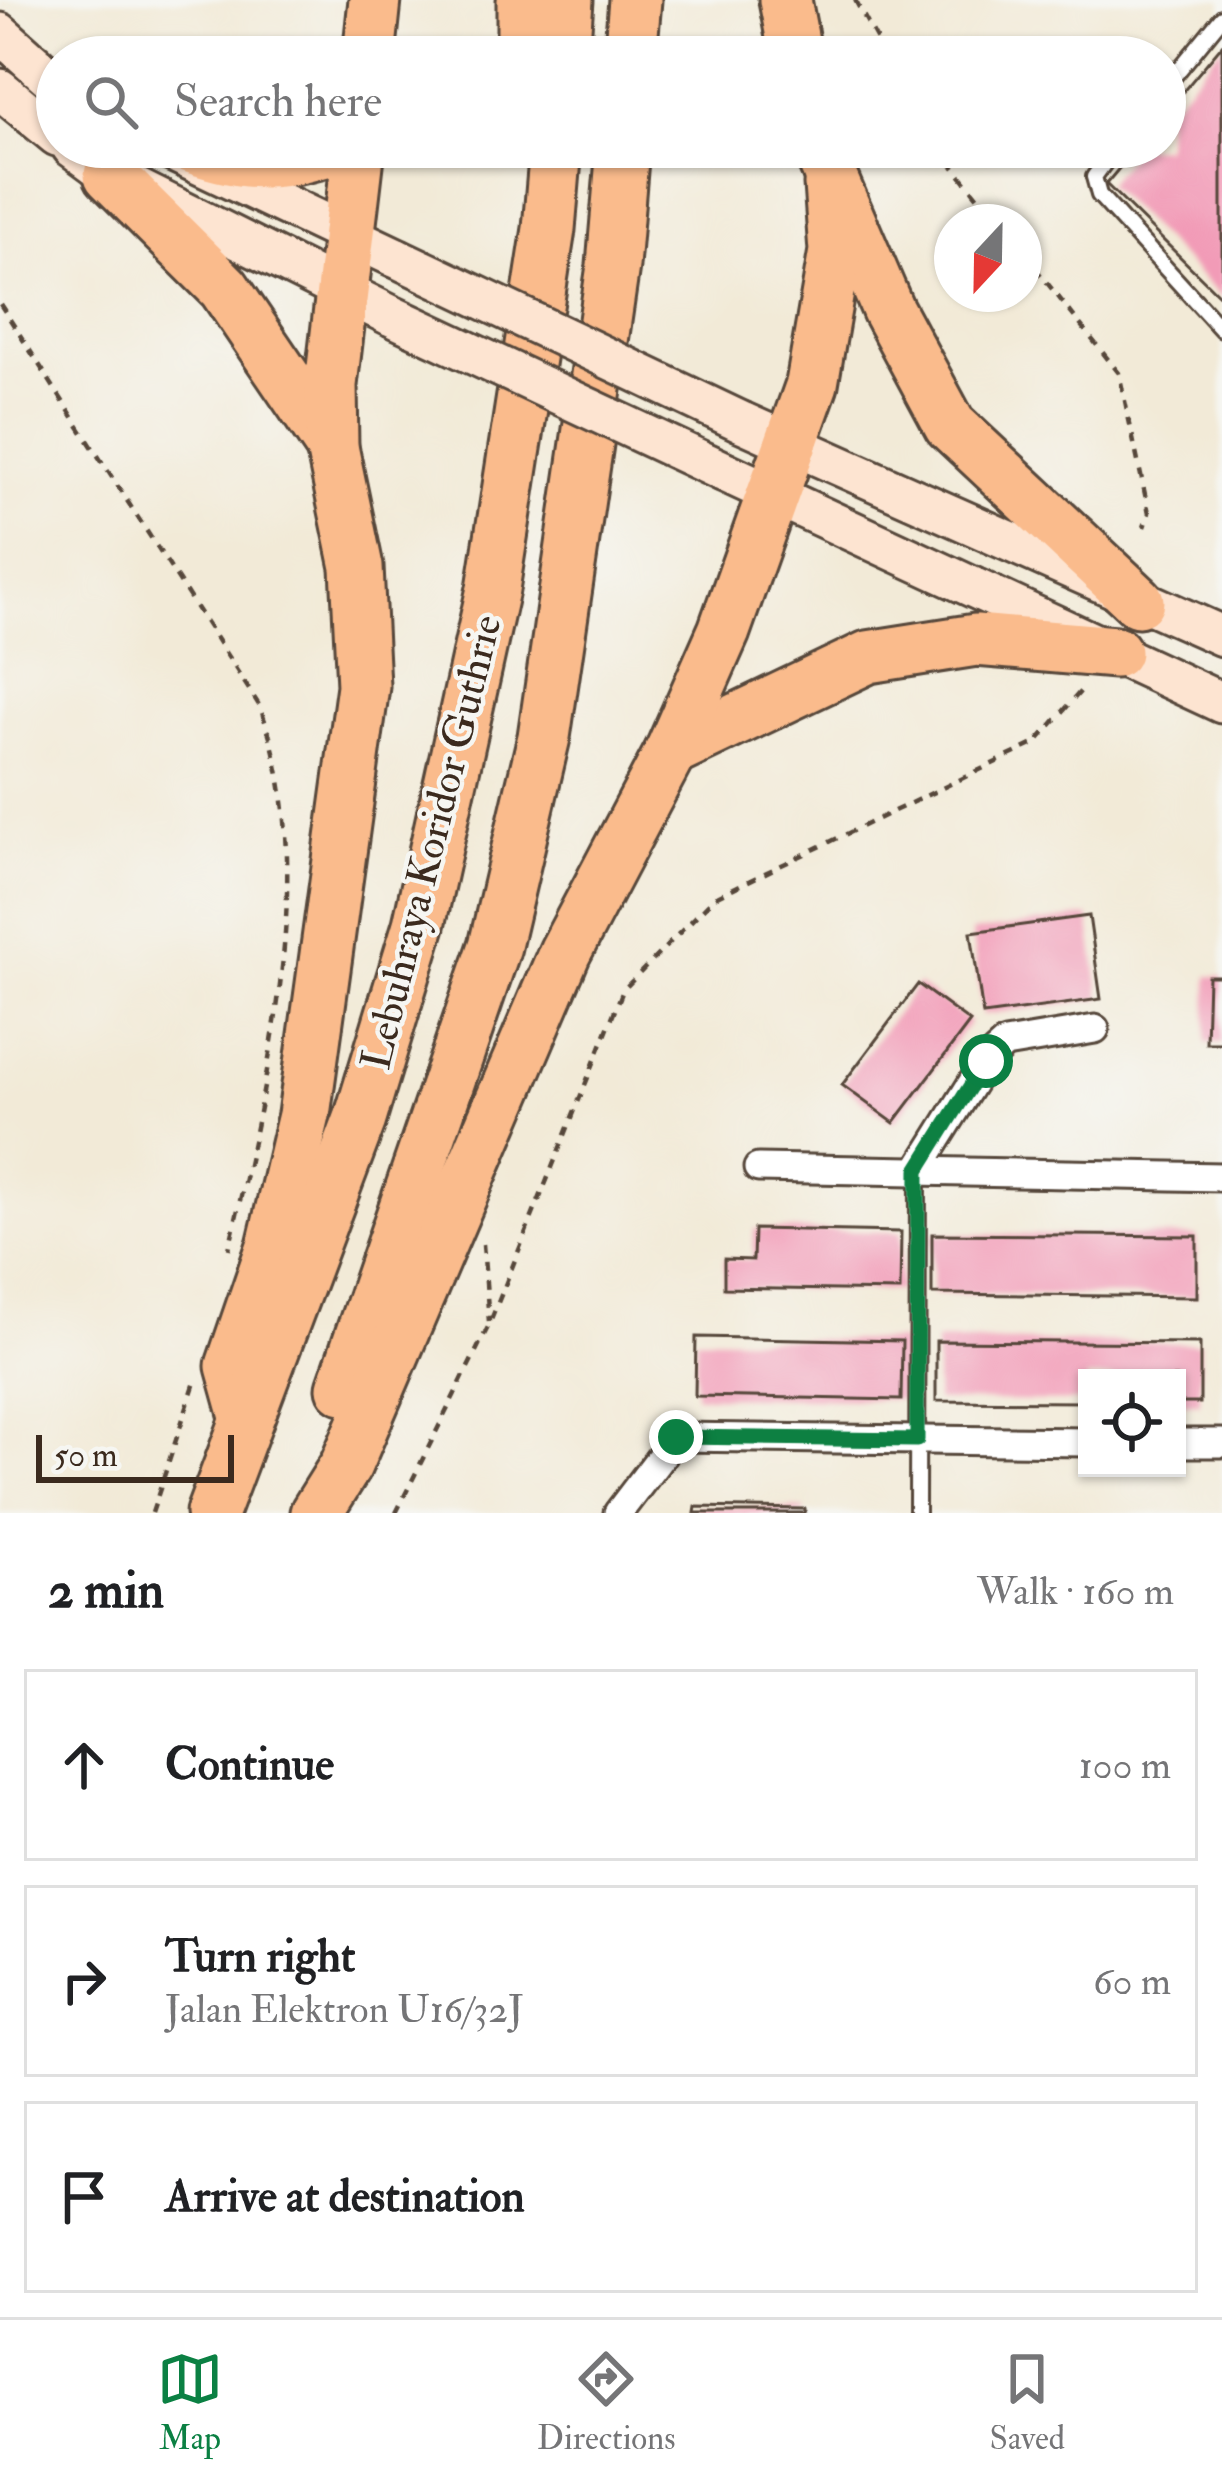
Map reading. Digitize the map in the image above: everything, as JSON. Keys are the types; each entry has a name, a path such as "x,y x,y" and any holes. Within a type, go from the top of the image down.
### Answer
{"highway":[{"path":"371,36 375,0"},
{"path":"523,0 523,36"},
{"path":"564,36 567,0"},
{"path":"632,36 635,0"},
{"path":"785,0 792,36"},
{"path":"98,168 224,288 332,448"},
{"path":"248,1425 232,1366 273,1246 304,1115 363,686 357,567 332,448 331,385 357,168"},
{"path":"539,168 549,229"},
{"name":"Lebuhraya Koridor Guthrie","path":"212,1513 360,1119 418,925 493,589 549,229 554,168"},
{"name":"Lebuhraya Koridor Guthrie","path":"298,1513 432,1142 495,946 544,737 613,266 620,168"},
{"path":"316,1513 346,1465 565,952 671,751 724,631 812,384 829,310 836,251 824,168"},
{"path":"825,168 888,310 950,425 1138,601"},
{"path":"671,751 868,657 976,640 1100,669"}],"main road":[{"path":"0,34 36,66"},
{"path":"0,89 36,119"},
{"path":"104,168 392,316 772,494 1100,669 1222,703"},
{"path":"206,168 742,422 1222,636"}],"street":[{"path":"918,1170 986,1061 1005,1044 1095,1029"},
{"path":"758,1168 1222,1177"},
{"path":"618,1513 676,1437 1078,1442"},
{"path":"1186,1443 1222,1443"}],"lane":[{"path":"1186,61 1222,17"},
{"path":"1101,168 1094,177 1100,195 1222,330"},
{"path":"916,1513 918,1170"}],"path":[{"path":"855,0 875,36"},
{"path":"955,168 984,204"},
{"path":"1042,277 1119,373 1149,513 1144,527"},
{"path":"0,304 259,705 283,778 287,829 278,997 227,1258"},
{"path":"396,1513 489,1325 623,990 715,897 1036,743 1100,669"},
{"path":"152,1513 201,1365"}],"building":[{"path":"1222,45 1222,298 1106,184 1119,168 1186,168 1186,88"},
{"path":"1089,916 1101,999 983,1015 971,932"},
{"path":"1208,976 1222,976 1222,1043 1206,1043"},
{"path":"918,984 970,1022 894,1123 842,1085"},
{"path":"754,1229 901,1232 900,1291 724,1288 724,1259 753,1260"},
{"path":"932,1234 1197,1236 1197,1297 932,1294"},
{"path":"696,1337 902,1341 901,1400 695,1396"},
{"path":"936,1341 1200,1343 1200,1403 1186,1403 1186,1369 1078,1369 1078,1402 936,1401"},
{"path":"696,1507 805,1509 805,1513 695,1513"}],"route":[{"path":"676,1437 917,1440 918,1170 986,1061"}]}
